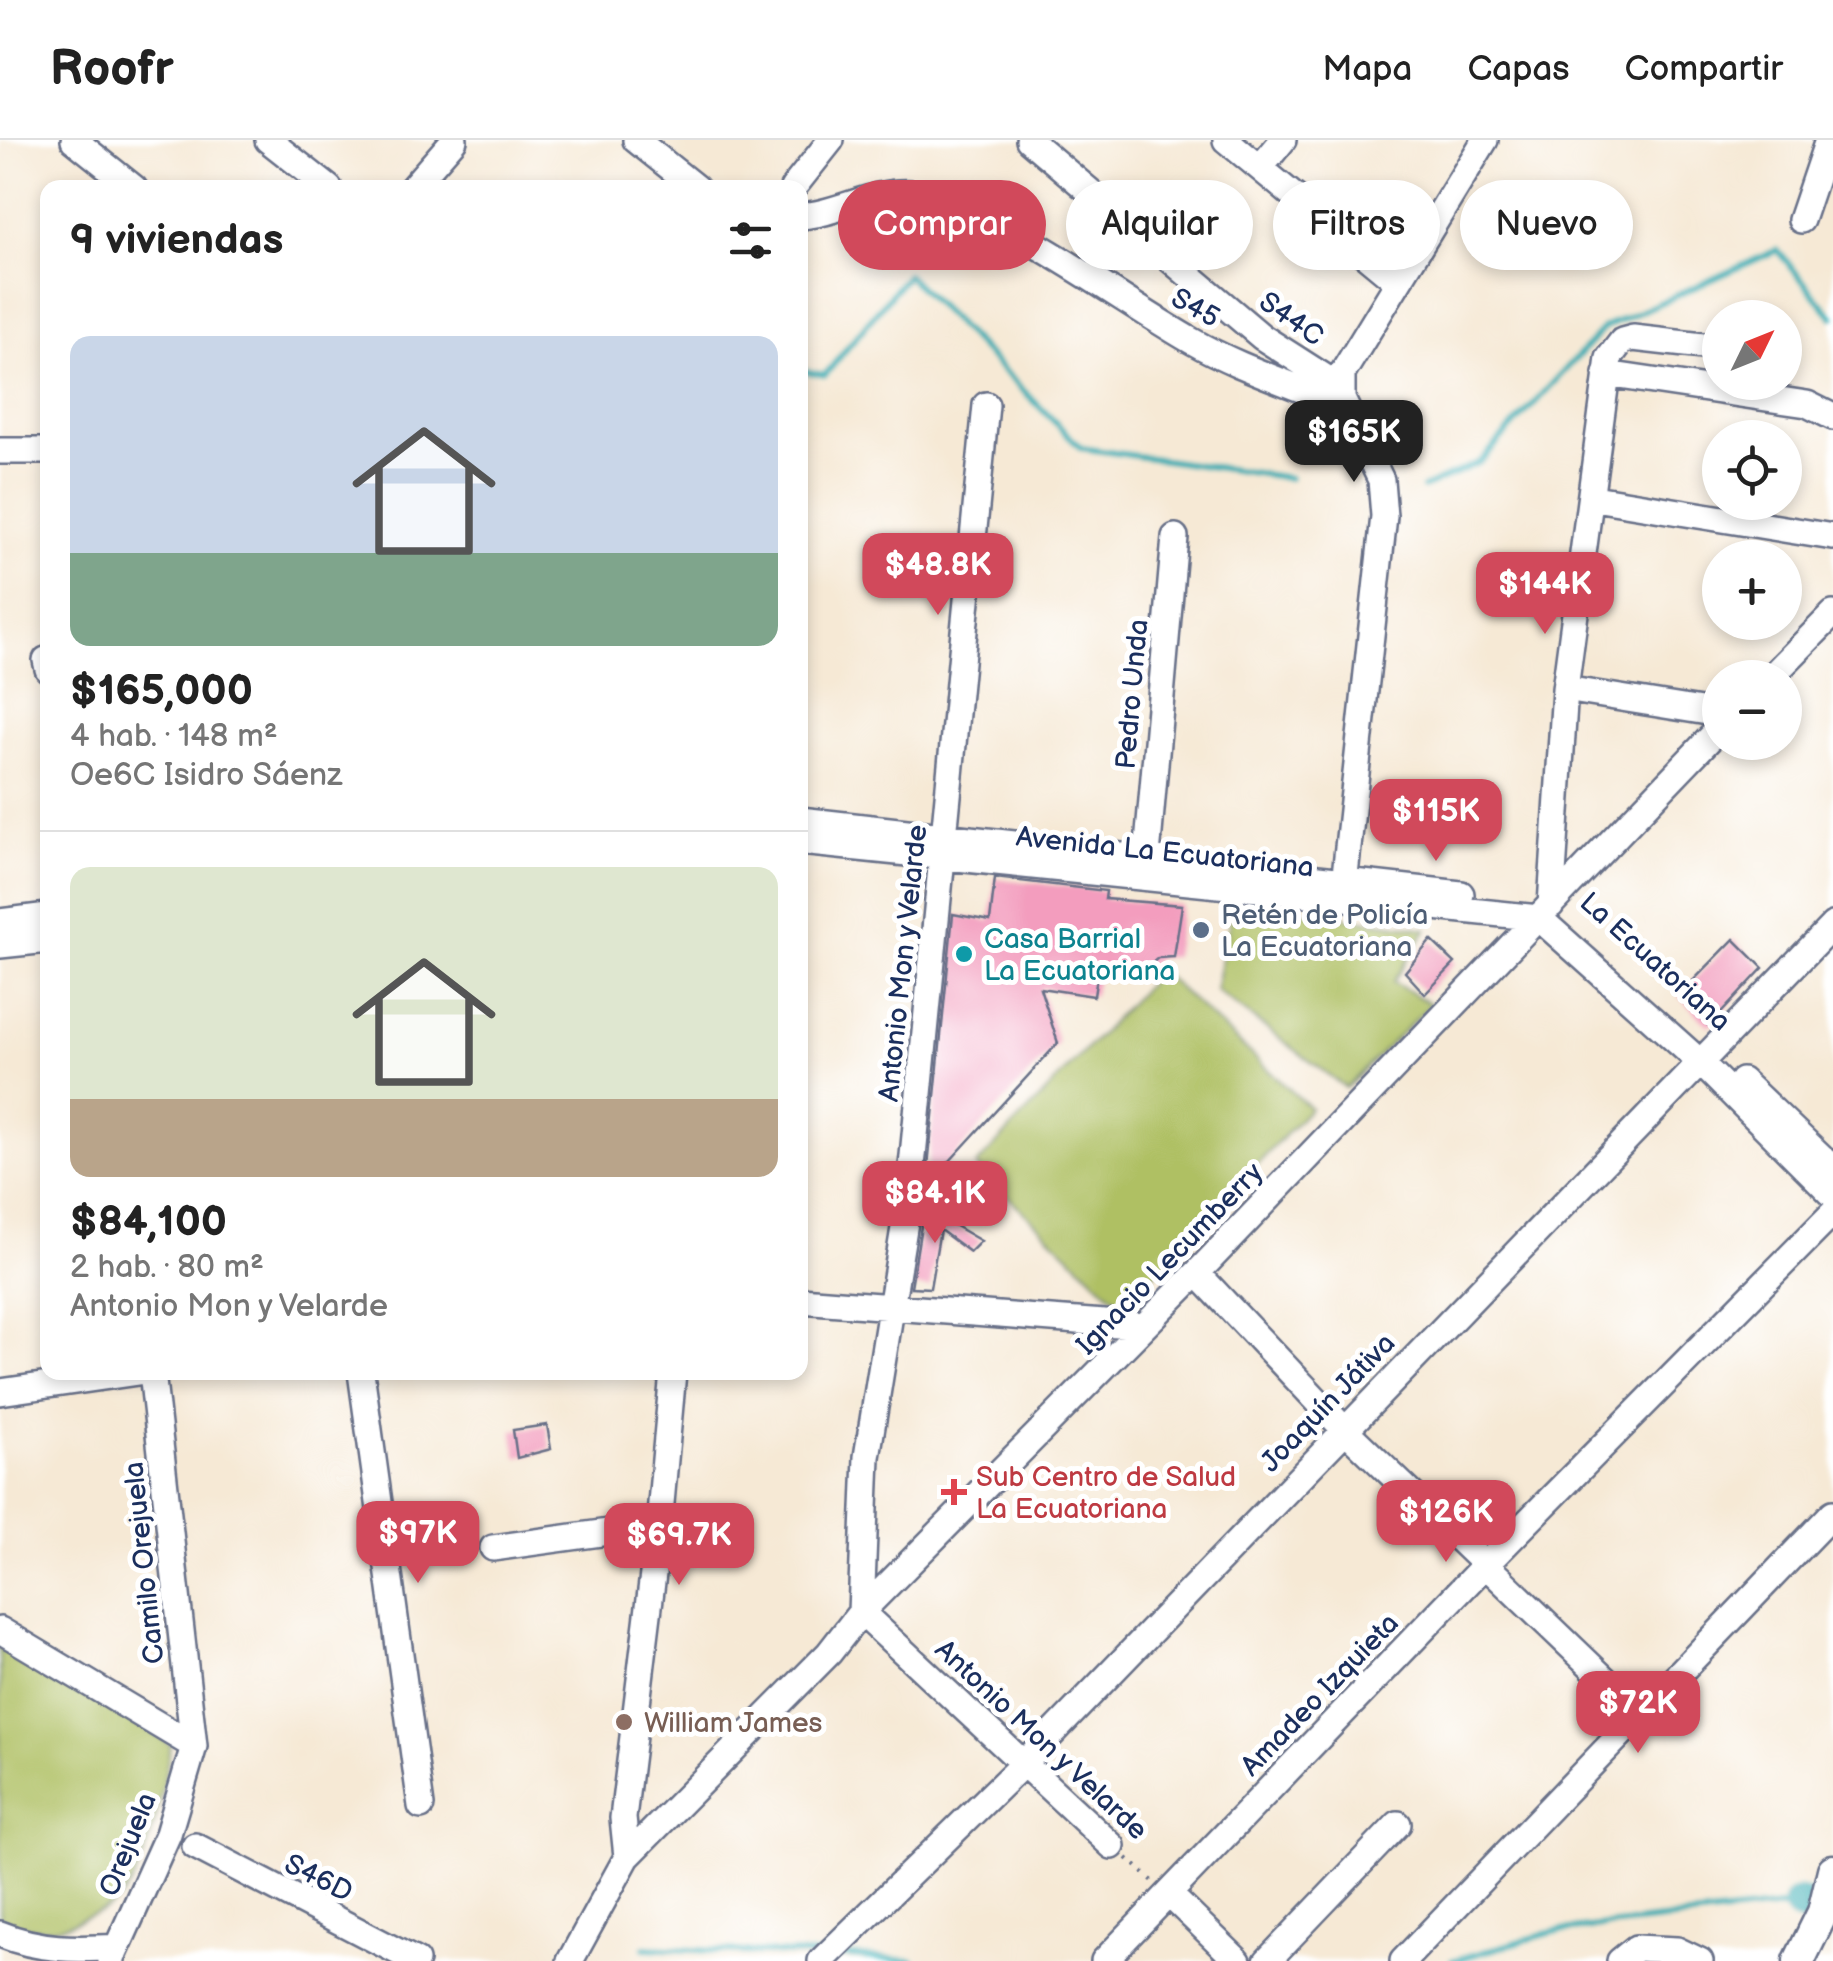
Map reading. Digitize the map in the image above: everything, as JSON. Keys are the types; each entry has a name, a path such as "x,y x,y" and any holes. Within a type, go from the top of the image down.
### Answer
{"main road":[{"path":"1800,1961 1823,1912 1833,1870"}],"street":[{"path":"74,140 124,180"},
{"path":"268,140 319,180"},
{"path":"419,180 454,140"},
{"path":"636,140 662,148 689,180"},
{"path":"799,180 831,140"},
{"name":"S44C","path":"1029,140 1262,337 1343,397"},
{"path":"1226,140 1398,282"},
{"path":"1260,168 1283,140"},
{"path":"1343,890 1384,516 1381,480 1343,397 1346,364 1485,140"},
{"path":"1801,220 1828,140"},
{"name":"S45","path":"808,214 890,194 914,193 942,200 1000,226 1196,344 1343,397"},
{"path":"1545,912 1565,689 1594,498 1606,374 1614,350 1634,338 1702,346"},
{"path":"1606,374 1807,404 1833,417"},
{"name":"Antonio Mon y Velarde","path":"986,405 909,1196 867,1457 862,1612 1112,1846"},
{"path":"0,451 40,450"},
{"path":"1594,498 1833,536"},
{"name":"Pedro Unda","path":"1147,856 1175,537"},
{"path":"1788,660 1833,614"},
{"path":"1565,689 1702,711"},
{"name":"Ignacio Lecumberry","path":"627,1856 829,1653 862,1612 1197,1273 1702,747"},
{"name":"La Ecuatoriana","path":"808,821 943,846 1147,856 1343,890 1545,912 1833,1168"},
{"name":"Avenida La Ecuatoriana","path":"808,842 943,846 1343,890"},
{"path":"0,922 40,917"},
{"name":"Joaquín Játiva","path":"821,1961 1023,1764 1343,1428 1833,925"},
{"path":"0,945 40,941"},
{"path":"1705,1056 1833,1195"},
{"name":"Amadeo Izquieta","path":"1104,1961 1485,1564 1833,1214"},
{"path":"1197,1273 1343,1428 1641,1714"},
{"path":"808,1301 1144,1326"},
{"path":"0,1392 83,1380"},
{"name":"Camilo Orejuela","path":"153,1380 194,1746"},
{"path":"361,1380 421,1806"},
{"path":"570,1961 627,1856 623,1818 659,1526 671,1380"},
{"path":"1403,1961 1833,1513"},
{"path":"493,1548 659,1526"},
{"path":"0,1630 194,1746"},
{"name":"Orejuela","path":"114,1954 168,1834 194,1746"},
{"path":"1267,1961 1398,1824"},
{"name":"S46D","path":"195,1846 416,1961"},
{"path":"1168,1894 1238,1961"},
{"path":"0,1934 25,1945 114,1954"},
{"path":"1620,1961 1636,1948 1677,1950 1700,1961"}],"path":[{"name":"Antonio Mon y Velarde","path":"1112,1846 1168,1894"}],"green space":[{"path":"1247,904 1427,929 1393,982 1431,1004 1346,1088 1215,990 1230,920"},
{"path":"1160,971 1310,1108 1124,1307 976,1166"},
{"path":"0,1633 171,1745 153,1829 128,1889 108,1908 60,1927 31,1928 0,1920"}],"building":[{"path":"995,878 1106,891 1105,899 1182,905 1174,957 1158,958 1135,977 1097,976 1094,996 1040,988 1058,1043 926,1187 953,914 990,921"},
{"path":"1734,939 1763,968 1709,1026 1678,996"},
{"path":"1431,940 1455,963 1425,994 1405,972"},
{"path":"924,1208 981,1241 970,1252 940,1230 930,1288 911,1287"},
{"path":"547,1425 551,1449 517,1458 513,1430"}],"waterway":[{"path":"1423,488 1480,462 1604,328 1777,250 1833,317"},
{"path":"808,372 825,375 907,275 1081,448 1290,478"},
{"path":"1452,1961 1553,1932 1800,1905"},
{"path":"1800,1905 1806,1907"},
{"path":"645,1948 819,1955"},
{"path":"836,1955 913,1961"}],"place":[{"name":"Retén de Policía La Ecuatoriana","path":"1201,930"},
{"name":"Casa Barrial La Ecuatoriana","path":"964,954"},
{"name":"Sub Centro de Salud La Ecuatoriana","path":"954,1492"},
{"name":"William James","path":"624,1722"}]}
